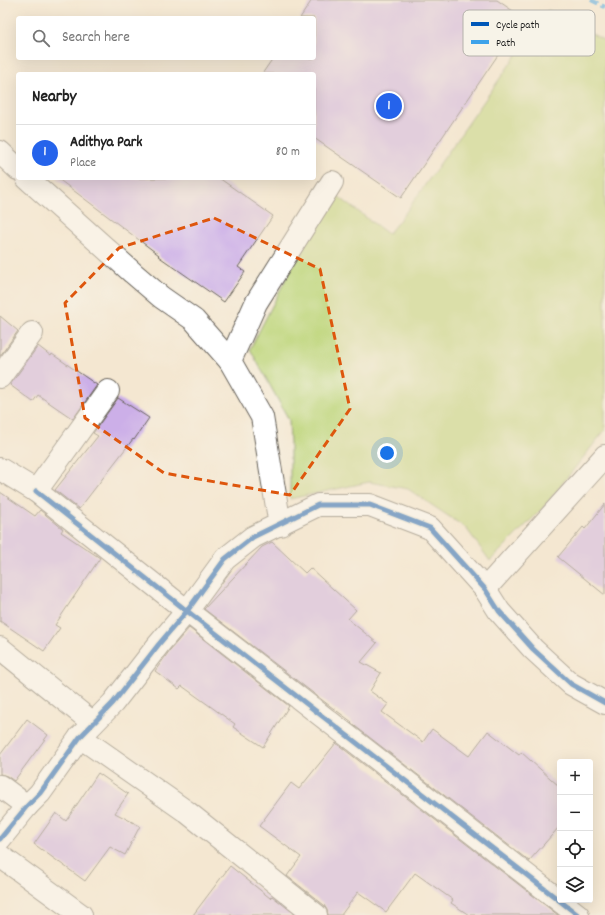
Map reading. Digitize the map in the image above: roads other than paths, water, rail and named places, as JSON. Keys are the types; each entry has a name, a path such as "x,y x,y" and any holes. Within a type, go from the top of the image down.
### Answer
{"street":[{"path":"0,152 16,167"},
{"path":"30,180 83,230 161,297 194,320 230,361 262,417 280,525"},
{"path":"230,361 256,303 332,182"},
{"path":"0,377 32,333"},
{"path":"36,491 108,391"},
{"path":"485,589 605,456"},
{"path":"0,469 36,491 187,611 578,915"},
{"path":"0,839 26,806 40,793 86,730 113,703 187,611 225,559 253,537 318,505 370,506 430,528 485,589 499,611 533,649 571,684 605,703"},
{"path":"0,648 86,730 316,915"},
{"path":"0,786 26,806"},
{"path":"0,856 81,915"}],"place":[{"name":"Adithya Park","path":"389,106"}]}
